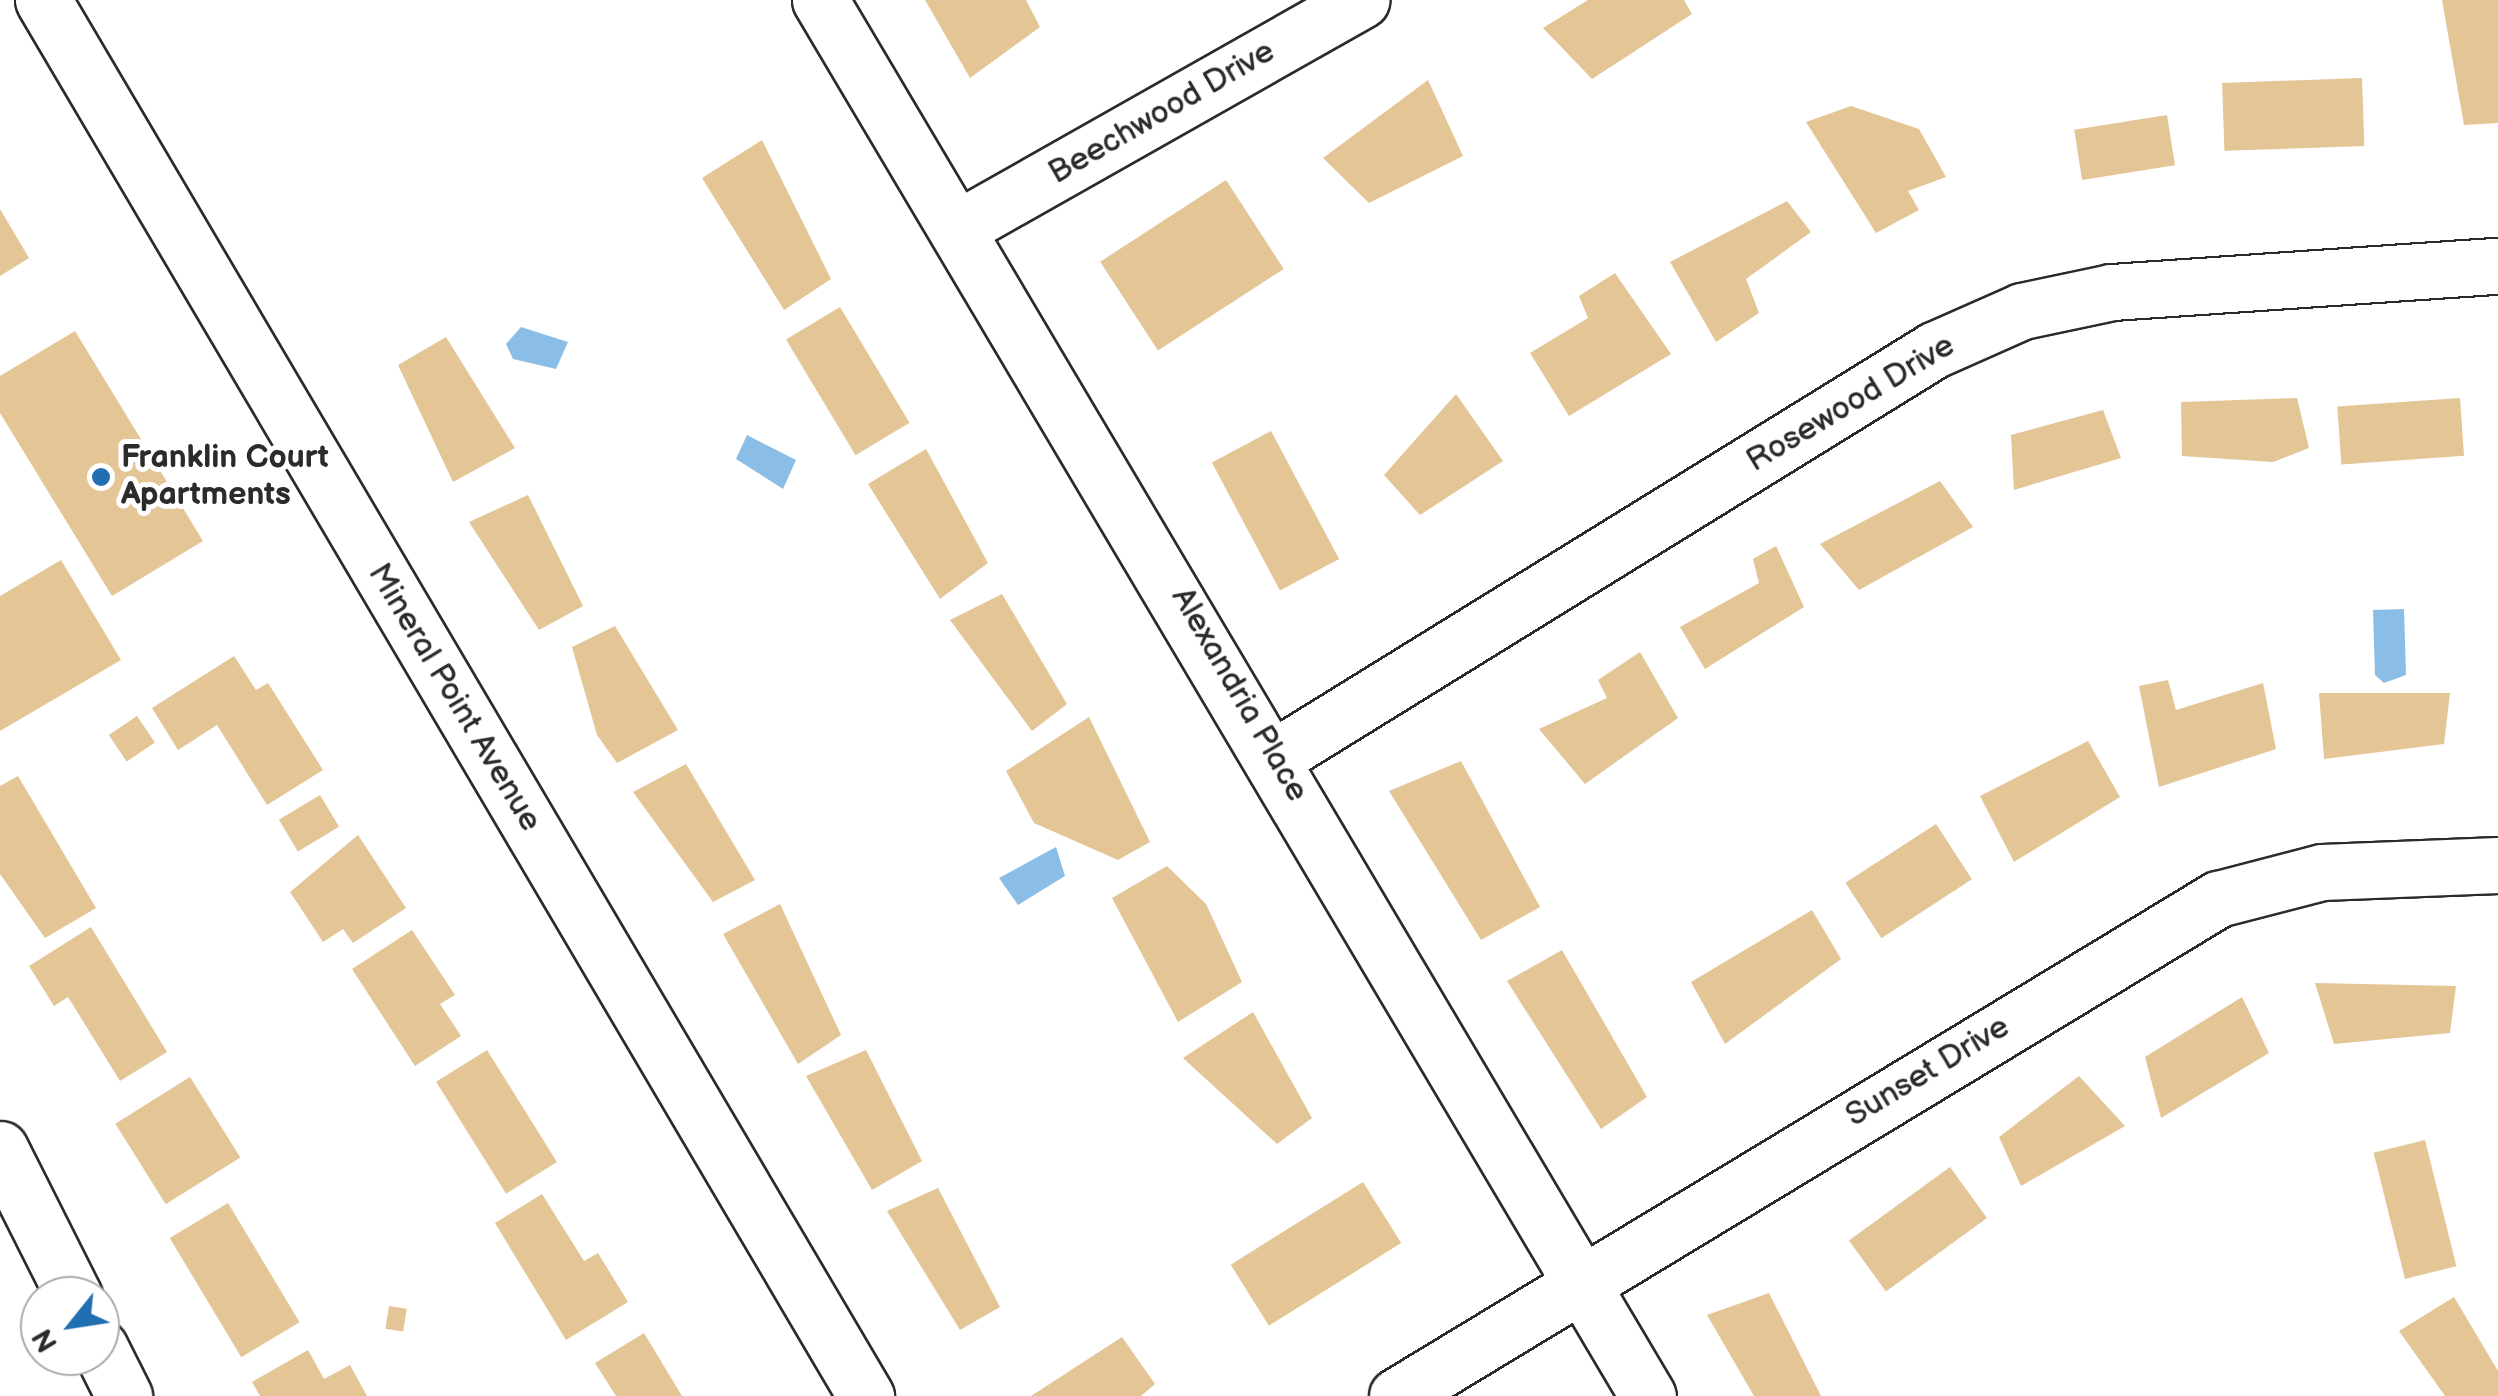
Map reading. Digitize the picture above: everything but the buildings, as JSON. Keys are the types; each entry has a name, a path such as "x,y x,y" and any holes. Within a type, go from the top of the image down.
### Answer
{"street":[{"path":"0,10 22,0"},
{"name":"Mineral Point Avenue","path":"42,0 866,1396"},
{"name":"Alexandria Place","path":"820,0 962,226 1648,1396"},
{"name":"Beechwood Drive","path":"962,226 1361,0"},
{"name":"Rosewood Drive","path":"1275,756 1934,350 2022,311 2112,292 2498,266"},
{"name":"Sunset Drive","path":"1397,1396 1581,1280 2218,899 2322,872 2498,865"},
{"path":"0,1149 64,1276"}],"water":[{"path":"521,327 568,342 556,369 513,359 506,344"},
{"path":"747,435 796,460 783,489 736,459"},
{"path":"2404,609 2406,675 2384,683 2375,675 2373,610"},
{"path":"1056,847 1065,876 1018,905 999,878"}],"place":[{"name":"Franklin Court Apartments","path":"101,477"}]}
